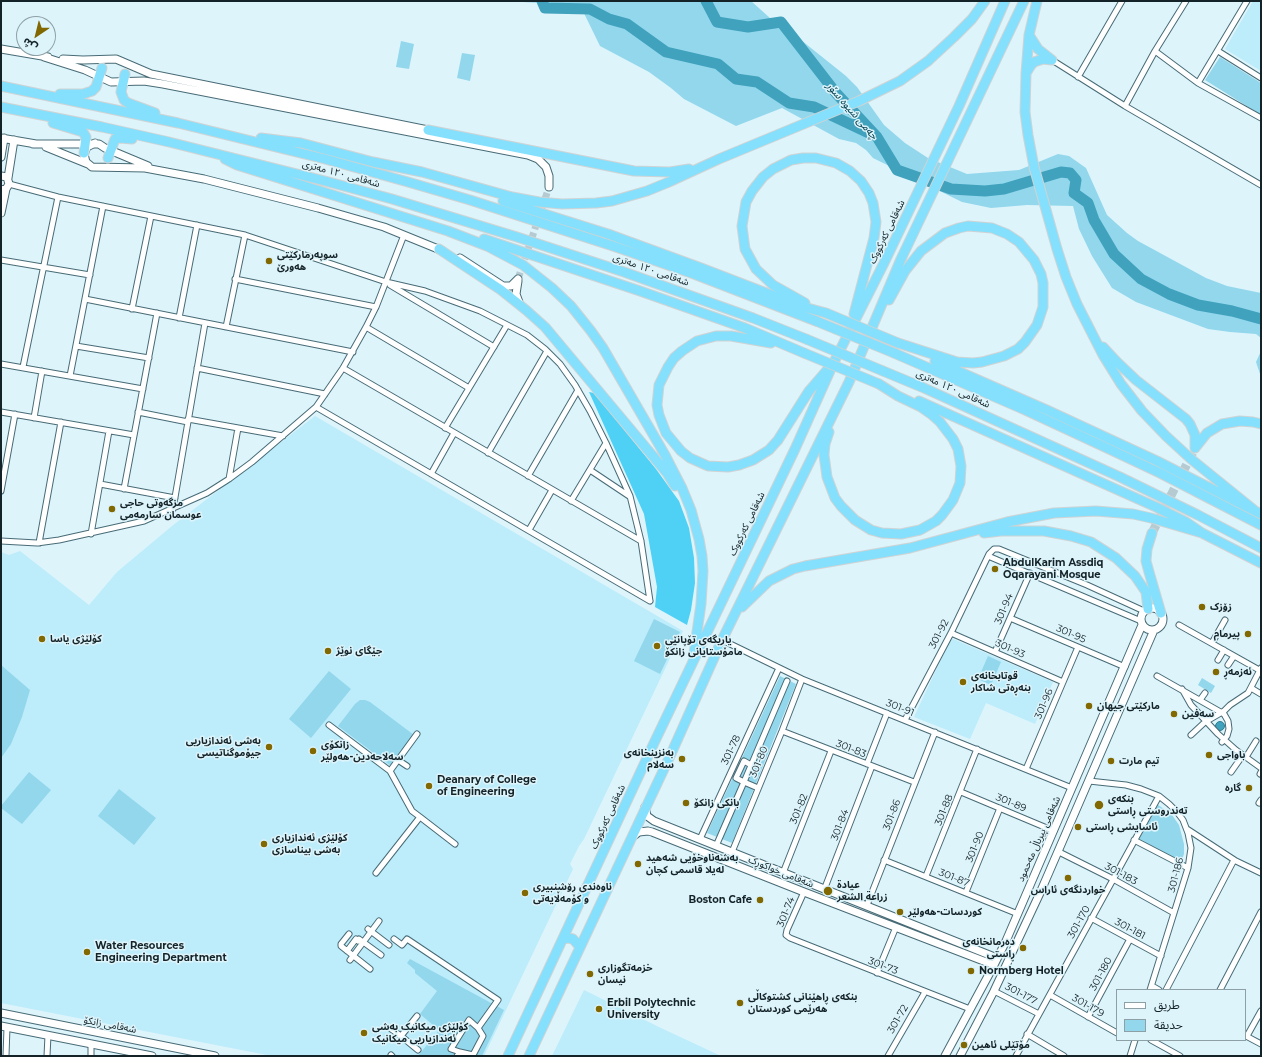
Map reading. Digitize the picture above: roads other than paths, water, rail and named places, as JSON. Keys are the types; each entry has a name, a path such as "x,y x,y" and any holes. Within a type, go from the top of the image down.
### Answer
{"highway":[{"path":"374,162 422,172 512,197 540,202 577,204 612,201 647,191 719,159 859,101 900,81 928,61 954,37 972,19 985,1"},
{"name":"شەقامی کەرکووک","path":"508,1056 795,449 834,362 960,106 1005,1"},
{"path":"529,1056 722,640 849,382 913,234 1024,1"},
{"path":"1037,1 1029,35 1025,112 1031,152 1040,188 1066,277 1077,304 1110,366 1121,384 1142,411 1191,459 1257,512"},
{"path":"1029,35 1038,49 1052,60"},
{"path":"1026,72 1031,65 1038,60 1052,60"},
{"path":"41,94 86,94 92,92 98,76"},
{"path":"121,82 122,98 126,102 178,123"},
{"name":"شەقامی ١٢٠ مەتری","path":"1,86 178,123 325,159 534,220 687,272 816,321 995,396 1202,494 1261,525"},
{"name":"شەقامی ١٢٠ مەتری","path":"1,107 169,142 385,197 524,239 686,294 806,339 945,397 1120,476 1261,548"},
{"path":"22,111 55,123 81,130 85,135 86,145"},
{"path":"428,130 634,171 670,172 685,170 719,159"},
{"path":"222,133 301,143 453,184 608,234 800,306 826,313"},
{"path":"110,151 115,139 120,138 169,142"},
{"path":"210,152 237,166 346,199 397,212 534,256 768,337 879,384 1156,507 1186,522 1202,533 1261,563"},
{"path":"850,332 874,238 876,222 873,203 861,181 850,171 836,163 816,158 796,159 784,163 773,169 755,186 744,208 742,226 746,249 752,263 766,280 785,292 826,313 898,343 941,358 969,363 989,361 1018,349 1032,334 1039,320 1043,307 1044,291 1041,274 1034,260 1019,242 1007,234 992,228 968,226 945,233 929,244 915,258 878,317 867,340"},
{"path":"346,199 448,231 487,246 523,266 552,288 580,317 603,348 665,455 682,488 691,510 700,544 703,571 701,604 693,663"},
{"path":"439,249 495,286 545,327 667,473 691,510"},
{"path":"1087,325 1126,372 1186,419 1195,435 1194,450 1207,433 1222,424 1240,420 1261,424"},
{"path":"782,344 731,336 716,336 698,341 682,351 668,367 659,385 658,392 657,405 661,424 670,440 690,458 708,466 728,467 754,460 769,450 778,440 809,392 834,362"},
{"path":"898,343 921,355 1047,410 1157,462 1257,512"},
{"path":"849,382 841,406 825,444 825,466 831,488 841,506 848,514 863,525 882,533 900,534 920,530 936,520 953,500 960,483 960,458 953,439 940,422 921,407 898,396 879,384"},
{"path":"932,543 1032,516 1077,511 1115,512 1142,516 1202,533"},
{"path":"735,614 748,599 765,584 793,569 980,534 1019,531 1044,531 1077,537 1091,542 1107,551 1127,567 1139,580 1146,592 1146,610"},
{"path":"1152,533 1147,549 1146,561 1161,613"},
{"path":"563,939 573,939 580,947"}],"main road":[{"path":"1,49 44,57 73,60 116,60 151,74 428,130"},
{"path":"44,57 74,66 98,76 103,76 121,82 163,84 528,155 538,159 546,167 549,176 549,187"},
{"path":"98,76 105,63 110,60"},
{"path":"121,62 124,66 121,82"},
{"path":"1,157 3,138 52,149 92,166 158,169 318,208 384,227 439,249 463,260 503,286 511,286 518,279 516,294 520,305"},
{"path":"1,213 5,183 14,140"},
{"path":"33,144 100,144 110,151 158,169"},
{"path":"86,145 85,160 88,164"},
{"path":"98,167 103,165 110,151"},
{"path":"960,1056 994,991 1059,852 1154,630 1162,624 1163,618 1161,613 1156,609 1146,610"},
{"name":"شەقامی پیرباڵ مەحمود","path":"945,1056 996,962 1018,914 1142,623 1142,615 1146,610"},
{"path":"1142,623 1148,629 1154,630"},
{"name":"شەقامی خواکوڕک","path":"645,807 650,819 824,890 867,905 996,962"},
{"name":"شەقامی خواکوڕک","path":"630,841 635,834 639,832 652,832 896,927 984,957"},
{"name":"شەقامی زانکۆ","path":"1,1013 201,1055 215,1056"},
{"path":"4,1026 135,1054 152,1056"}],"street":[{"path":"1078,76 1122,1"},
{"path":"1124,106 1155,51 1186,1"},
{"path":"1198,82 1218,51 1246,1"},
{"path":"1155,51 1198,82 1261,118"},
{"path":"1218,51 1261,78"},
{"path":"1052,60 1124,106 1261,185"},
{"path":"5,183 58,197 245,235 386,282 425,291 480,311 527,335 560,364 578,390 606,443 630,496 641,541 650,601 316,407"},
{"path":"23,368 58,197"},
{"path":"70,376 103,206"},
{"path":"132,308 151,216"},
{"path":"179,318 196,225"},
{"path":"226,327 245,235"},
{"path":"1,541 39,543 91,534 144,521 207,492 229,479 252,462 316,407 343,368 376,307 404,235"},
{"path":"1,260 90,275"},
{"path":"235,279 376,307"},
{"path":"386,282 494,347"},
{"path":"85,299 353,352"},
{"path":"124,489 157,313"},
{"path":"173,508 205,323"},
{"path":"445,428 507,325"},
{"path":"366,327 469,388"},
{"path":"76,346 149,358"},
{"path":"488,453 547,351"},
{"path":"1,364 143,389"},
{"path":"197,368 325,394"},
{"path":"343,368 641,541"},
{"path":"34,418 42,371"},
{"path":"528,476 578,390"},
{"path":"1,412 134,435"},
{"path":"138,412 283,436"},
{"path":"1,491 15,414"},
{"path":"39,543 61,422"},
{"path":"229,479 238,428"},
{"path":"91,534 109,431"},
{"path":"431,474 454,433"},
{"path":"571,501 606,443"},
{"path":"590,470 630,496"},
{"path":"100,484 175,498"},
{"path":"528,530 552,490"},
{"path":"1142,623 988,556 994,549 999,549 1146,610"},
{"name":"301-92","path":"905,720 988,556"},
{"name":"301-94","path":"995,652 1030,573"},
{"name":"301-95","path":"1010,618 1124,666"},
{"path":"1212,643 1225,620"},
{"path":"1179,625 1261,670 1245,695 1206,722 1191,736"},
{"name":"301-93","path":"950,633 1063,682"},
{"name":"301-91","path":"722,640 802,679 1072,788"},
{"name":"301-96","path":"1026,769 1078,647"},
{"path":"1218,660 1224,650"},
{"path":"1228,665 1234,656"},
{"name":"301-78","path":"700,839 779,668"},
{"path":"1157,676 1222,712 1227,718 1229,725 1228,732 1223,741"},
{"name":"301-80","path":"732,852 802,679"},
{"path":"716,846 787,681"},
{"path":"1250,688 1261,694"},
{"path":"1182,690 1188,704 1194,712 1206,722 1223,741 1261,768"},
{"path":"1200,700 1204,693"},
{"name":"301-84","path":"824,890 870,765 887,713"},
{"path":"329,725 390,771 412,811 455,844"},
{"name":"301-83","path":"782,731 914,782"},
{"name":"301-86","path":"867,905 914,782 935,732"},
{"path":"390,771 417,734"},
{"path":"1231,772 1256,741"},
{"name":"301-88","path":"926,876 977,749"},
{"name":"301-82","path":"783,873 832,751"},
{"path":"398,760 407,766"},
{"path":"751,765 744,761 736,778 758,788"},
{"name":"301-186","path":"1089,781 1134,787 1158,796 1177,812 1187,829 1191,848 1188,868 1151,988"},
{"name":"301-89","path":"961,792 1054,831"},
{"name":"301-170","path":"1016,1056 1158,796"},
{"name":"301-90","path":"966,892 1000,808"},
{"path":"376,873 420,817"},
{"path":"1187,829 1234,860 1261,873"},
{"path":"1134,840 1188,868"},
{"name":"301-183","path":"1059,852 1113,879 1174,913"},
{"name":"301-87","path":"884,860 1018,914"},
{"path":"1167,989 1234,860"},
{"name":"301-74","path":"790,938 786,935 787,930 804,892"},
{"path":"1221,989 1261,912"},
{"name":"301-181","path":"1091,918 1161,956"},
{"path":"352,958 370,930 379,921"},
{"path":"877,973 896,927"},
{"path":"370,930 389,945"},
{"path":"349,934 341,946 352,958 370,969"},
{"name":"301-73","path":"790,938 970,1009"},
{"path":"347,951 356,939 358,941 359,939 381,955"},
{"path":"394,939 402,945 406,939 498,1000 478,1028"},
{"name":"301-180","path":"1088,1017 1130,939"},
{"name":"301-177","path":"994,991 1039,1014"},
{"name":"301-72","path":"888,1056 925,992"},
{"name":"301-179","path":"1050,995 1116,1032"},
{"path":"1261,1011 1246,1036 1261,1044"},
{"path":"401,1036 417,1016"},
{"path":"469,1020 478,1028 483,1036 473,1055 458,1054 451,1049 469,1020"},
{"path":"4,1026 6,1056"},
{"path":"391,1029 418,1050"},
{"path":"1028,1034 1064,1056"},
{"path":"47,1056 48,1035"},
{"path":"1130,1056 1133,1041"},
{"path":"1153,1041 1180,1056"},
{"path":"90,1056 91,1044"}],"waterway":[{"path":"542,1 545,8 590,9 609,19 627,24 666,52 718,64 736,79 757,82 789,103 814,107 871,134"},
{"name":"چەمی شیوە سۆر","path":"706,1 717,22 748,27 781,22 836,93 877,137 897,170 951,189 985,191 1004,189 1061,172 1070,173 1076,180 1074,193 1088,203 1094,220 1114,254 1141,279 1169,294 1198,305 1232,311 1261,319"}],"tunnel":[{"path":"518,279 549,187"},
{"path":"1152,533 1193,452"}],"place":[{"name":"سوپەرمارکێتی هەورێ","path":"269,261"},
{"name":"مزگەوتی حاجی عوسمان سارمەمی","path":"112,509"},
{"name":"AbdulKarim Assdiq Oqarayani Mosque","path":"995,569"},
{"name":"زۆزک","path":"1202,607"},
{"name":"پیرمام","path":"1248,634"},
{"name":"کۆلێژی یاسا","path":"42,639"},
{"name":"یاریگەی تۆپانێی مامۆستایانی زانکۆ","path":"657,646"},
{"name":"جێگای نوێژ","path":"328,651"},
{"name":"ئەزمەڕ","path":"1216,672"},
{"name":"قوتابخانەی بنەڕەتی شاکار","path":"963,682"},
{"name":"مارکێتی جیهان","path":"1089,706"},
{"name":"سەفین","path":"1174,714"},
{"name":"بەشی ئەندازیاریی جیۆموگناتیسی","path":"269,747"},
{"name":"زانکۆی سەلاحەدین-هەولێر","path":"313,751"},
{"name":"باواجی","path":"1209,755"},
{"name":"بەنزینخانەی سەلام","path":"682,759"},
{"name":"تيم مارت","path":"1111,761"},
{"name":"Deanary of College of Engineering","path":"429,786"},
{"name":"گارە","path":"1249,788"},
{"name":"بانکی زانکۆ","path":"686,803"},
{"name":"بنکەی تەندروستی ڕاستی","path":"1099,805"},
{"name":"ئاسایشی ڕاستی","path":"1078,827"},
{"name":"کۆلێژی ئەندازیاری بەشی بیناسازی","path":"264,844"},
{"name":"بەشەناوخۆیی شەهید لەیلا قاسمی کچان","path":"638,864"},
{"name":"خواردنگەی ئاراس","path":"1068,878"},
{"name":"عيادة زراعة الشعر","path":"828,891"},
{"name":"ناوەندی ڕۆشنبیری و کۆمەڵایەتی","path":"525,893"},
{"name":"Boston Cafe","path":"760,900"},
{"name":"کوردسات-هەولێر","path":"900,912"},
{"name":"دەرمانخانەی ڕاستی","path":"1023,948"},
{"name":"Water Resources Engineering Department","path":"87,952"},
{"name":"Normberg Hotel","path":"971,971"},
{"name":"خزمەتگوزاری نیسان","path":"590,974"},
{"name":"بنکەی ڕاهێنانی کشتوکاڵی هەرێمی کوردستان","path":"740,1003"},
{"name":"Erbil Polytechnic University","path":"599,1009"},
{"name":"کۆلێژی میکانیک بەشی ئەندازیاریی میکانیک","path":"364,1033"},
{"name":"مۆتێلی ئاهین","path":"964,1045"}]}
